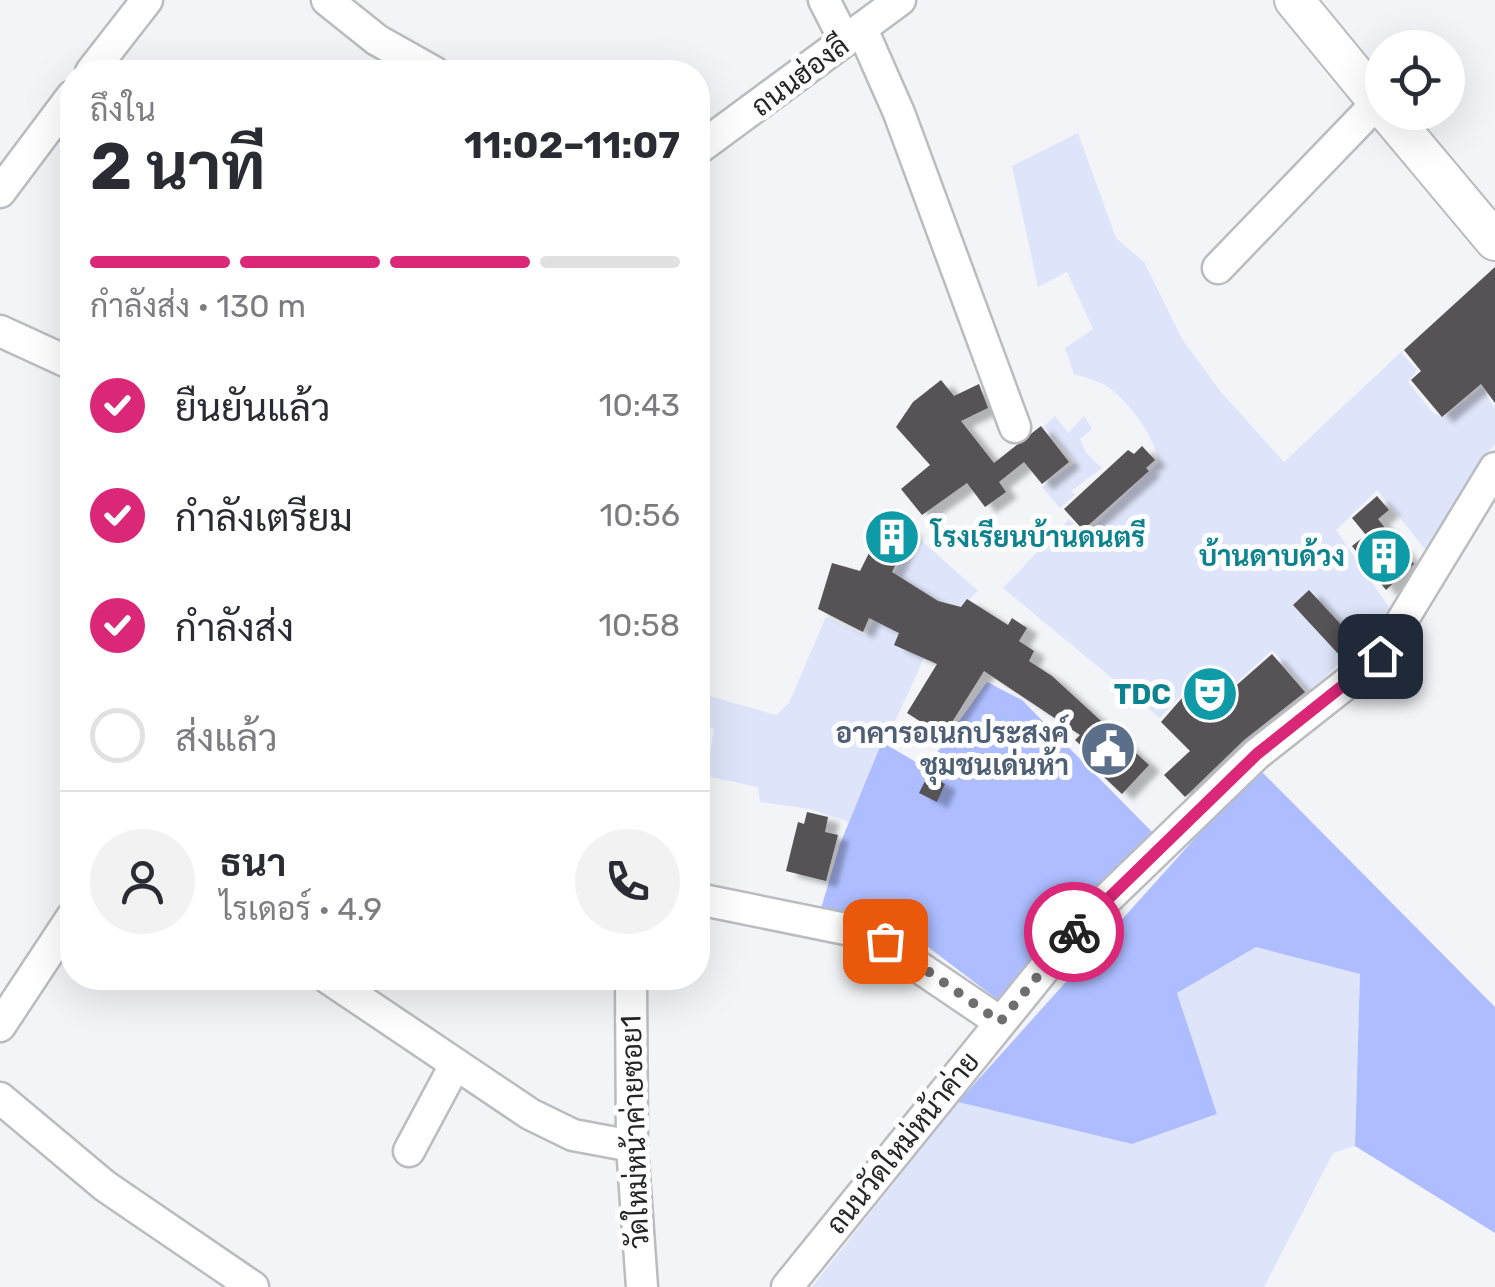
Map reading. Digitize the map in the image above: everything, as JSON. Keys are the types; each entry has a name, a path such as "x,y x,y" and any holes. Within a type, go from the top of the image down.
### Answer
{"main road":[{"path":"1294,0 1365,85"},
{"path":"1402,130 1495,241"}],"street":[{"path":"100,60 147,0"},
{"path":"327,0 376,40 412,60"},
{"path":"824,0 853,35 899,113 1015,427"},
{"name":"ถนนฮ่องลี","path":"710,140 900,0"},
{"path":"0,192 60,112"},
{"path":"1218,268 1365,125"},
{"path":"0,331 60,358"},
{"name":"ถนนวัดใหม่หน้าค่าย","path":"787,1287 1078,927 1257,754 1380,656 1495,468"},
{"path":"710,902 870,934 1000,1022"},
{"path":"0,1026 60,935"},
{"path":"346,990 530,1114 573,1135 632,1146"},
{"name":"วัดใหม่หน้าค่ายซอย1","path":"630,990 632,1146 642,1287"},
{"path":"409,1150 455,1065"},
{"path":"0,1098 106,1186 253,1287"}],"shaded area":[{"path":"1078,133 1116,238 1144,262 1182,339 1221,392 1284,462 1401,352 1417,370 1408,382 1434,414 1446,416 1482,387 1495,409 1495,444 1486,454 1485,471 1431,556 1377,490 1336,530 1390,609 1310,693 1272,650 1232,687 1209,664 1160,718 1003,588 1069,519 1083,531 1091,529 1158,463 1147,431 1122,400 1105,385 1074,374 1065,348 1093,329 1067,272 1038,287 1012,166"},
{"path":"1055,416 1068,433 1084,416 1092,429 1080,439 1086,453 1102,468 1071,491 1075,495 1060,508 1042,487 1076,462 1043,427"},
{"path":"913,533 978,591 961,607 945,603 849,822 810,809 760,802 758,787 710,777 714,729 710,728 710,696 776,715 789,703 826,617 866,636"},
{"path":"987,682 1022,700 1160,840 1006,1006 895,922 820,912 840,844 882,742 926,768"},
{"path":"1258,768 1495,1007 1495,1233 1355,1146 1360,974 1256,947 1177,993 1217,1114 1132,1144 958,1102"},
{"path":"1255,947 1360,974 1355,1146 1333,1153 1264,1287 812,1287 958,1102 1132,1144 1217,1114 1177,993"}],"building":[{"path":"1495,267 1495,403 1481,384 1442,417 1411,380 1421,371 1404,350"},
{"path":"941,380 954,396 979,384 988,408 961,421 994,463 1041,426 1069,462 1042,484 1024,462 999,482 1006,492 985,507 967,483 922,515 901,489 930,465 896,427 913,402"},
{"path":"1142,446 1155,460 1146,468 1149,471 1083,530 1064,509 1128,450 1134,454"},
{"name":"บ้านดาบด้วง","path":"1377,496 1389,510 1378,519 1414,564 1386,590 1352,546 1366,535 1352,518"},
{"path":"884,523 912,530 892,572 938,601 961,607 967,599 1008,625 1012,618 1027,628 1019,641 1034,651 1029,661 1052,676 1149,765 1122,794 1091,765 1094,758 1075,740 1080,735 984,671 949,727 929,727 907,713 937,664 894,645 899,633 869,618 863,632 818,609 832,563 860,571"},
{"path":"1309,590 1359,644 1343,659 1293,605"},
{"path":"1272,654 1305,692 1244,740 1185,797 1164,775 1190,751 1161,722 1210,666 1231,690"},
{"path":"928,775 945,784 937,802 919,793"},
{"path":"807,812 828,817 825,832 838,835 826,881 786,871 798,822 804,824"}],"way so far":[{"path":"885,941 1000,1022 1074,932"}],"place":[{"name":"โรงเรียนบ้านดนตรี","path":"892,537"},
{"name":"บ้านดาบด้วง","path":"1384,556"},
{"name":"TDC","path":"1210,694"},
{"name":"อาคารอเนกประสงค์ ชุมชนเด่นห้า","path":"1108,749"}],"route":[{"path":"1074,932 1257,754 1380,656"}]}
